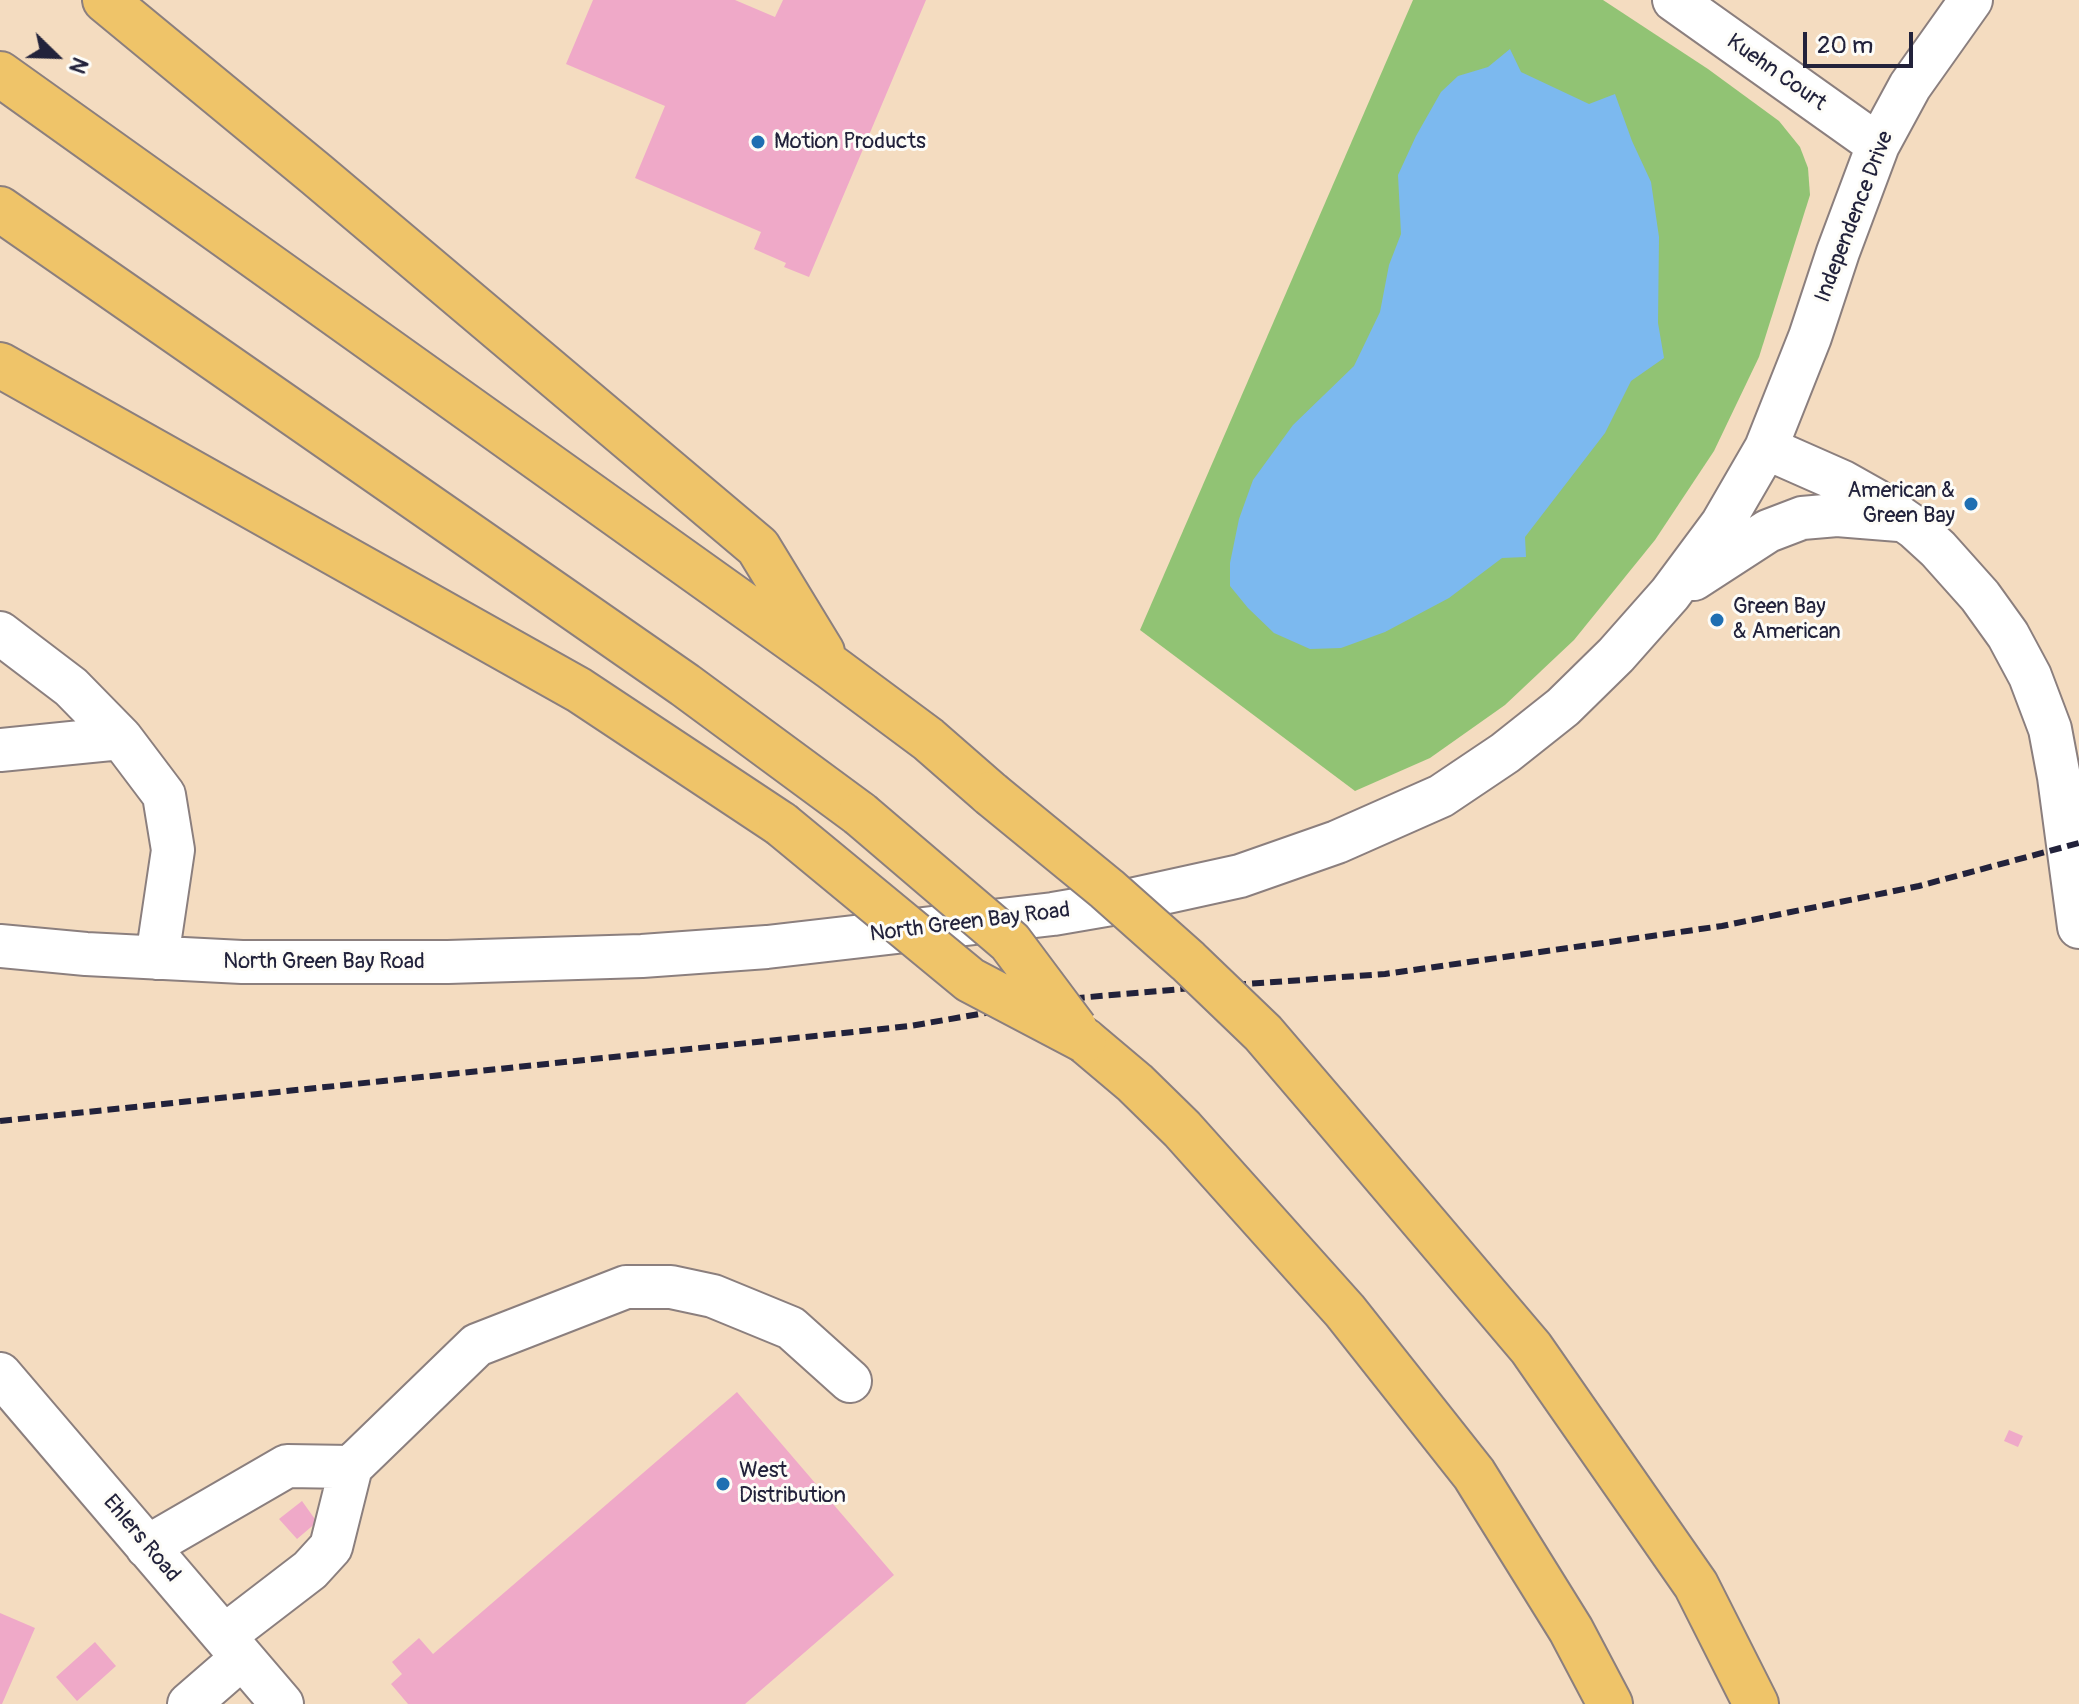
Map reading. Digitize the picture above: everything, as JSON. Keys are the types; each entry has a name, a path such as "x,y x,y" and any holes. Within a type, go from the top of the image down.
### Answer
{"highway":[{"path":"105,0 758,547 831,667"},
{"path":"0,74 928,739 1188,961 1263,1033 1531,1348 1696,1585 1756,1704"},
{"path":"0,209 672,676 860,814 1010,942 1084,1040"},
{"path":"0,365 579,690 781,824 970,980 1084,1040 1135,1083 1182,1129 1345,1311 1474,1474 1571,1630 1610,1704"}],"street":[{"name":"Kuehn Court","path":"1674,0 1878,145"},
{"name":"Independence Drive","path":"1766,448 1810,337 1878,145 1910,86 1971,0"},
{"path":"1766,448 1843,482 1904,520 1938,549 1980,596 2008,635 2030,676 2050,729 2079,927"},
{"name":"North Green Bay Road","path":"0,946 242,962 448,962 642,956 751,949 985,924 1117,903 1240,876 1337,842 1441,796 1505,753 1563,707 1616,655 1670,594 1722,524 1766,448"},
{"path":"1670,594 1768,531 1802,518 1837,515 1904,520"},
{"path":"0,633 71,687 121,738 164,795 173,850 157,958"},
{"path":"0,750 121,738"},
{"path":"189,1704 233,1647 331,1547 351,1467 477,1345 626,1287 671,1287 713,1296 791,1328 850,1381"},
{"name":"Ehlers Road","path":"0,1374 282,1704"},
{"path":"147,1547 287,1466 351,1467"}],"green space":[{"path":"1413,0 1603,0 1708,69 1779,121 1800,147 1808,168 1810,195 1759,357 1714,451 1655,540 1574,640 1505,705 1430,758 1355,791 1140,630"}],"water":[{"path":"1510,49 1521,72 1589,104 1615,94 1651,182 1659,237 1658,323 1664,358 1631,381 1605,433 1525,537 1526,557 1502,558 1449,598 1385,632 1341,648 1310,649 1274,633 1230,586 1230,563 1239,519 1253,480 1293,425 1354,366 1380,312 1389,265 1401,234 1398,175 1441,92 1458,76 1488,67"}],"building":[{"name":"Motion Products","path":"593,0 735,0 775,17 783,0 926,0 809,277 784,267 786,263 754,249 761,232 635,178 665,106 566,64"},
{"name":"West Distribution","path":"737,1392 894,1575 745,1704 408,1704 391,1684 402,1674 392,1662 419,1638 433,1654"},
{"path":"2009,1430 2023,1436 2018,1447 2004,1441"},
{"path":"302,1501 317,1522 297,1539 279,1519"},
{"path":"0,1613 35,1628 2,1704 0,1704"},
{"path":"95,1642 116,1666 77,1701 56,1677"}],"railway":[{"path":"0,1121 910,1026 1066,999 1385,974 1722,926 1919,886 2079,843"}],"place":[{"name":"Motion Products","path":"758,142"},
{"name":"American & Green Bay","path":"1971,504"},
{"name":"Green Bay & American","path":"1717,620"},
{"name":"West Distribution","path":"723,1484"}]}
